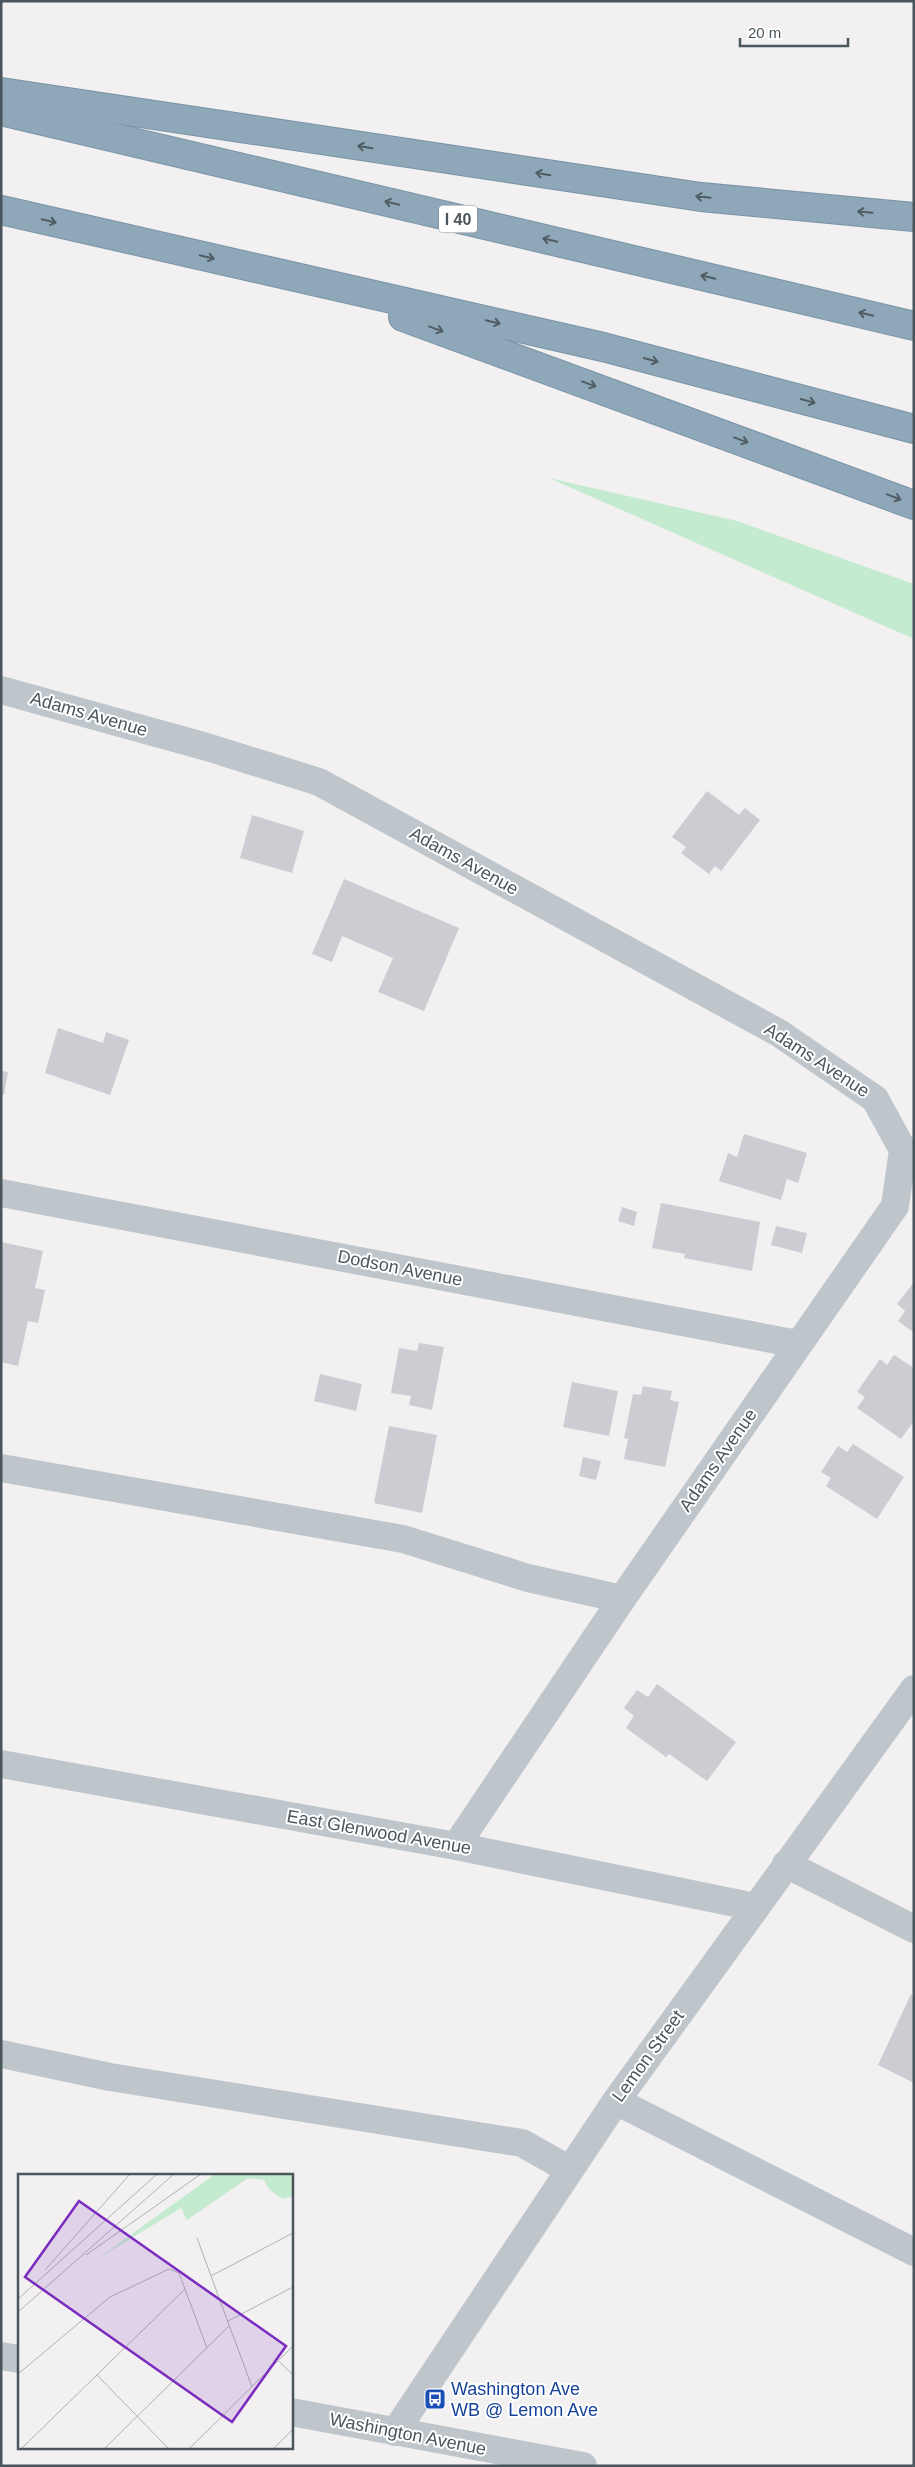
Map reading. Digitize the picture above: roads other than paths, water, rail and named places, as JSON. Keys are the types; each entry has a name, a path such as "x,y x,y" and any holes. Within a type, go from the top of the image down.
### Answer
{"highway":[{"path":"1,92 701,197 914,217"},
{"name":"I 40","path":"1,112 914,326"},
{"path":"1,210 603,347 914,429"},
{"path":"292,276 914,504"}],"street":[{"name":"Adams Avenue","path":"1,690 207,747 319,782 779,1033 875,1099 903,1150 895,1206 622,1599 456,1846"},
{"name":"Dodson Avenue","path":"1,1193 798,1344"},
{"path":"1,1468 403,1539 528,1578 622,1599"},
{"name":"Lemon Street","path":"395,2432 616,2101 914,1688"},
{"name":"East Glenwood Avenue","path":"1,1764 456,1846 755,1907"},
{"path":"786,1864 914,1930"},
{"path":"1,2054 110,2077 522,2143 570,2170"},
{"path":"616,2101 914,2252"},
{"path":"1,2356 18,2359"},
{"name":"Washington Avenue","path":"292,2412 583,2466"}],"place":[{"name":"Washington Ave WB @ Lemon Ave","path":"435,2399"}]}
